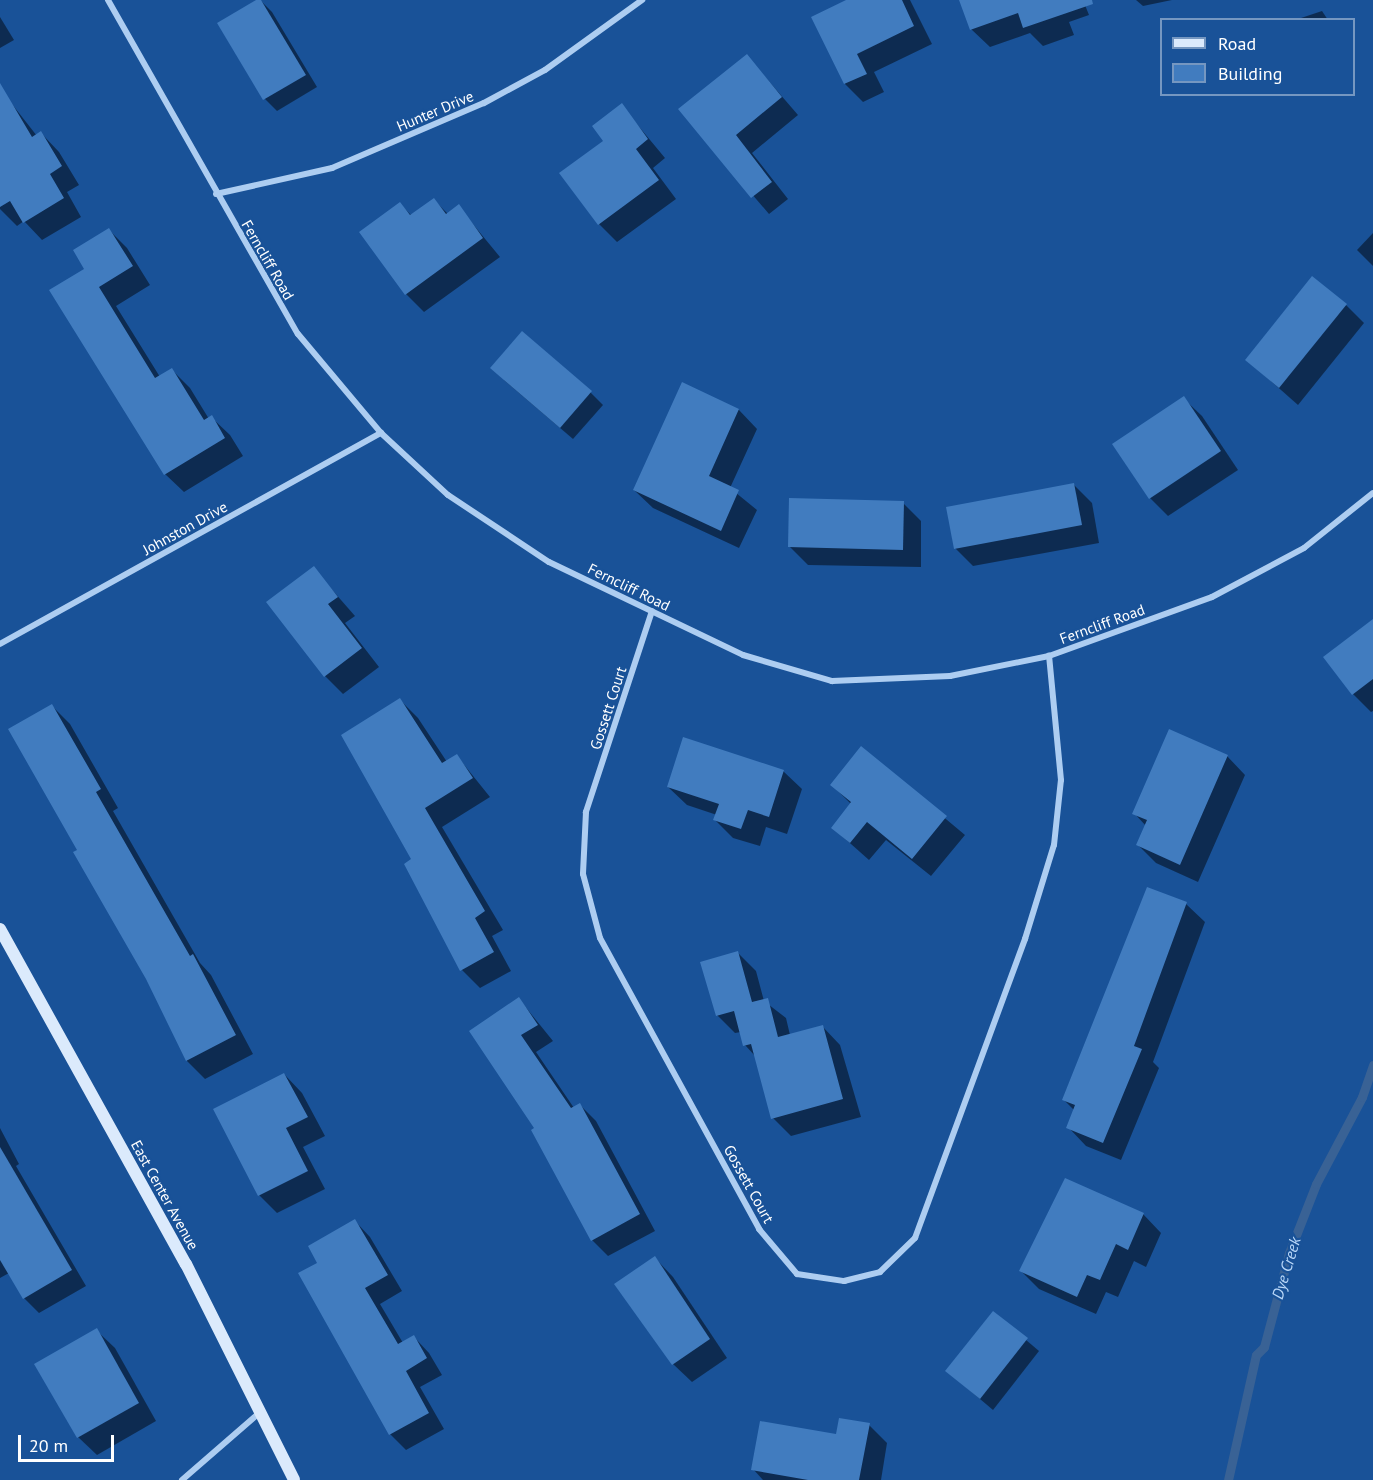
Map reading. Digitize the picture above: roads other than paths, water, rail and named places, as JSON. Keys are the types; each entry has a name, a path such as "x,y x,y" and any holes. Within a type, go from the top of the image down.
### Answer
{"street":[{"name":"Ferncliff Road","path":"108,0 216,194 298,334 381,433 448,495 549,562 743,655 832,681 950,676 1048,656 1212,597 1304,548 1373,493"},
{"name":"Hunter Drive","path":"216,194 332,168 484,103 545,70 642,0"},
{"name":"Johnston Drive","path":"0,644 381,433"},
{"name":"Gossett Court","path":"652,612 586,812 583,874 600,938 759,1229 797,1274 844,1281 880,1272 915,1238 1025,939 1054,845 1061,780 1048,656"},
{"name":"East Center Avenue","path":"0,929 186,1264 294,1480"},
{"path":"182,1480 259,1413"}],"waterway":[{"name":"Dye Creek","path":"1228,1480 1256,1355 1264,1347 1289,1253 1316,1184 1362,1097 1373,1065"}]}
